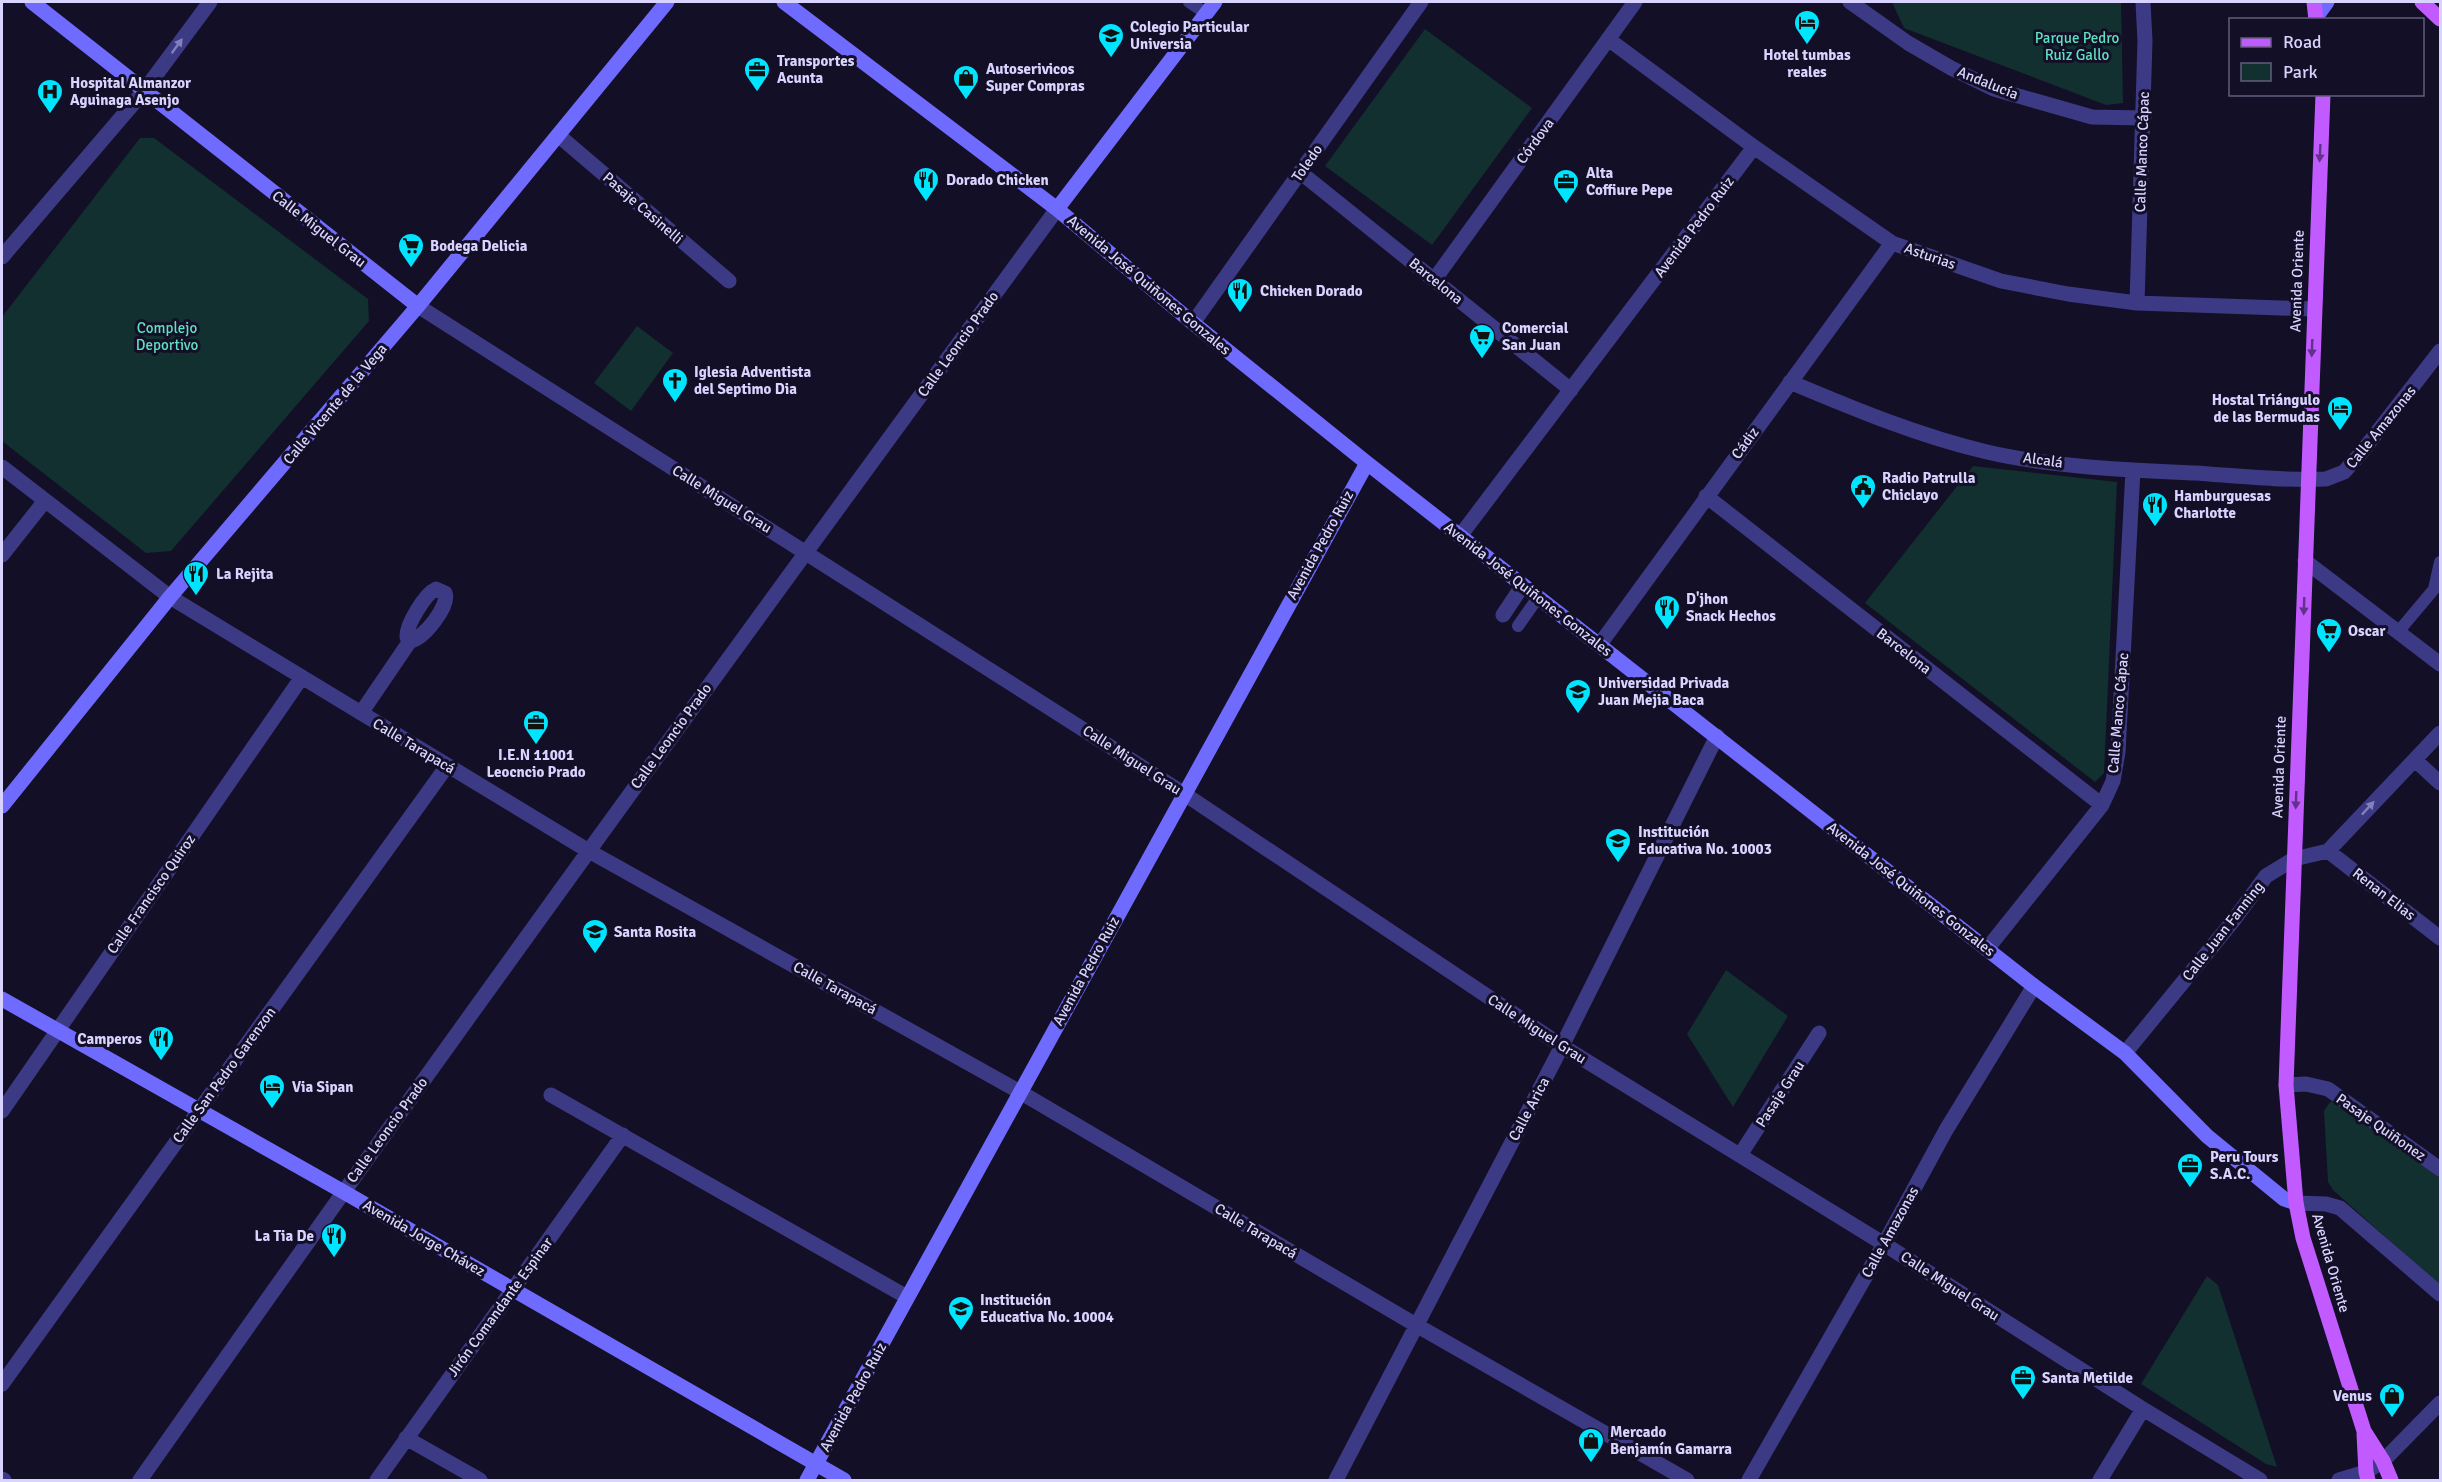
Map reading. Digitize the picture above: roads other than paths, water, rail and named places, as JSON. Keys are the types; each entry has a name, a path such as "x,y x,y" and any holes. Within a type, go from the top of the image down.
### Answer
{"main road":[{"path":"2422,2 2440,19"},
{"name":"Avenida Oriente","path":"2323,96 2313,309 2286,1085 2296,1203 2303,1238 2364,1431 2367,1476"},
{"name":"Avenida Oriente","path":"2364,1431 2383,1461 2391,1480"}],"street":[{"name":"Calle Miguel Grau","path":"32,2 418,306 1183,793 1562,1046 1884,1244 2143,1409 2260,1480"},
{"path":"3,254 144,91 210,2"},
{"name":"Calle Vicente de la Vega","path":"2,806 170,597 418,306 667,2"},
{"name":"Avenida José Quiñones Gonzales","path":"784,2 1057,209 1193,323 1367,463 2034,986 2125,1053 2207,1136 2284,1199 2296,1203"},
{"name":"Toledo","path":"1193,323 1421,2"},
{"name":"Córdova","path":"1434,280 1635,2"},
{"name":"Andalucía","path":"1851,2 1908,44 1994,89 2092,117 2144,118"},
{"name":"Calle Manco Cápac","path":"2137,303 2146,19 2143,2"},
{"path":"2315,13 2327,2"},
{"name":"Calle Leoncio Prado","path":"140,1480 342,1191 587,850 1057,209 1211,8"},
{"name":"Asturias","path":"1608,39 1754,147 1892,243 2001,281 2068,294 2137,303 2313,309"},
{"name":"Pasaje Casinelli","path":"558,135 729,281"},
{"name":"Avenida Pedro Ruiz","path":"1460,536 1754,147"},
{"name":"Barcelona","path":"1300,172 1571,390"},
{"name":"Cádiz","path":"1600,644 1892,243"},
{"name":"Calle Amazonas","path":"2308,480 2326,479 2344,472 2440,351"},
{"name":"Alcalá","path":"1790,382 1868,414 1988,452 2066,464 2133,470 2308,480"},
{"name":"Avenida Pedro Ruiz","path":"807,1480 1183,793 1367,463"},
{"name":"Calle Tarapacá","path":"2,467 44,502 170,597 447,766 587,850 1020,1092 1416,1325 1687,1480"},
{"name":"Calle Manco Cápac","path":"1987,948 2102,805 2113,781 2118,752 2133,470"},
{"name":"Barcelona","path":"1706,496 2102,805"},
{"path":"2,555 44,502"},
{"path":"2305,561 2440,664"},
{"path":"1503,615 1523,585"},
{"path":"361,713 410,641"},
{"name":"Calle Francisco Quiroz","path":"2,1111 302,677"},
{"path":"2328,851 2440,733"},
{"name":"Calle Arica","path":"1336,1480 1562,1046 1717,736"},
{"path":"2415,760 2440,783"},
{"name":"Calle San Pedro Garenzon","path":"2,1384 447,766"},
{"name":"Calle Juan Fanning","path":"2125,1053 2233,921 2266,876 2294,859 2328,851"},
{"name":"Renan Elias","path":"2328,851 2440,938"},
{"name":"Calle Amazonas","path":"1749,1480 1884,1244 1946,1130 2034,986"},
{"name":"Avenida Jorge Chávez","path":"2,999 342,1191 844,1480"},
{"name":"Pasaje Grau","path":"1740,1155 1819,1033"},
{"name":"Pasaje Quiñonez","path":"2286,1085 2306,1084 2328,1089 2440,1169"},
{"path":"551,1095 907,1297"},
{"name":"Jirón Comandante Espinar","path":"377,1480 623,1135"},
{"path":"2296,1203 2326,1204 2340,1208 2440,1294"},
{"path":"2339,1480 2367,1476 2440,1403"},
{"path":"2100,1480 2143,1409"},
{"path":"406,1438 480,1480"}],"lane":[{"path":"1189,2 1211,8"},
{"path":"2398,632 2438,586 2440,562"},
{"path":"1518,626 1539,597"}],"place":[{"name":"Hotel tumbas reales","path":"1807,46"},
{"name":"Colegio Particular Universia","path":"1111,59"},
{"name":"Transportes Acunta","path":"757,93"},
{"name":"Autoserivicos Super Compras","path":"966,101"},
{"name":"Hospital Almanzor Aguinaga Asenjo","path":"50,115"},
{"name":"Dorado Chicken","path":"926,203"},
{"name":"Alta Coffiure Pepe","path":"1566,205"},
{"name":"Bodega Delicia","path":"411,269"},
{"name":"Chicken Dorado","path":"1240,314"},
{"name":"Comercial San Juan","path":"1482,360"},
{"name":"Iglesia Adventista del Septimo Dia","path":"675,404"},
{"name":"Hostal Triángulo de las Bermudas","path":"2340,432"},
{"name":"Radio Patrulla Chiclayo","path":"1863,510"},
{"name":"Hamburguesas Charlotte","path":"2155,528"},
{"name":"La Rejita","path":"196,597"},
{"name":"D'jhon Snack Hechos","path":"1667,631"},
{"name":"Oscar","path":"2329,654"},
{"name":"Universidad Privada Juan Mejia Baca","path":"1578,715"},
{"name":"I.E.N 11001 Leocncio Prado","path":"536,746"},
{"name":"Institución Educativa No. 10003","path":"1618,864"},
{"name":"Santa Rosita","path":"595,955"},
{"name":"Camperos","path":"161,1062"},
{"name":"Via Sipan","path":"272,1110"},
{"name":"Peru Tours S.A.C.","path":"2190,1189"},
{"name":"La Tia De","path":"334,1259"},
{"name":"Institución Educativa No. 10004","path":"961,1332"},
{"name":"Santa Metilde","path":"2023,1401"},
{"name":"Venus","path":"2392,1419"},
{"name":"Mercado Benjamín Gamarra","path":"1591,1464"}],"park label":[{"name":"Parque Pedro Ruiz Gallo","path":"2077,46"},
{"name":"Complejo Deportivo","path":"167,336"}]}
